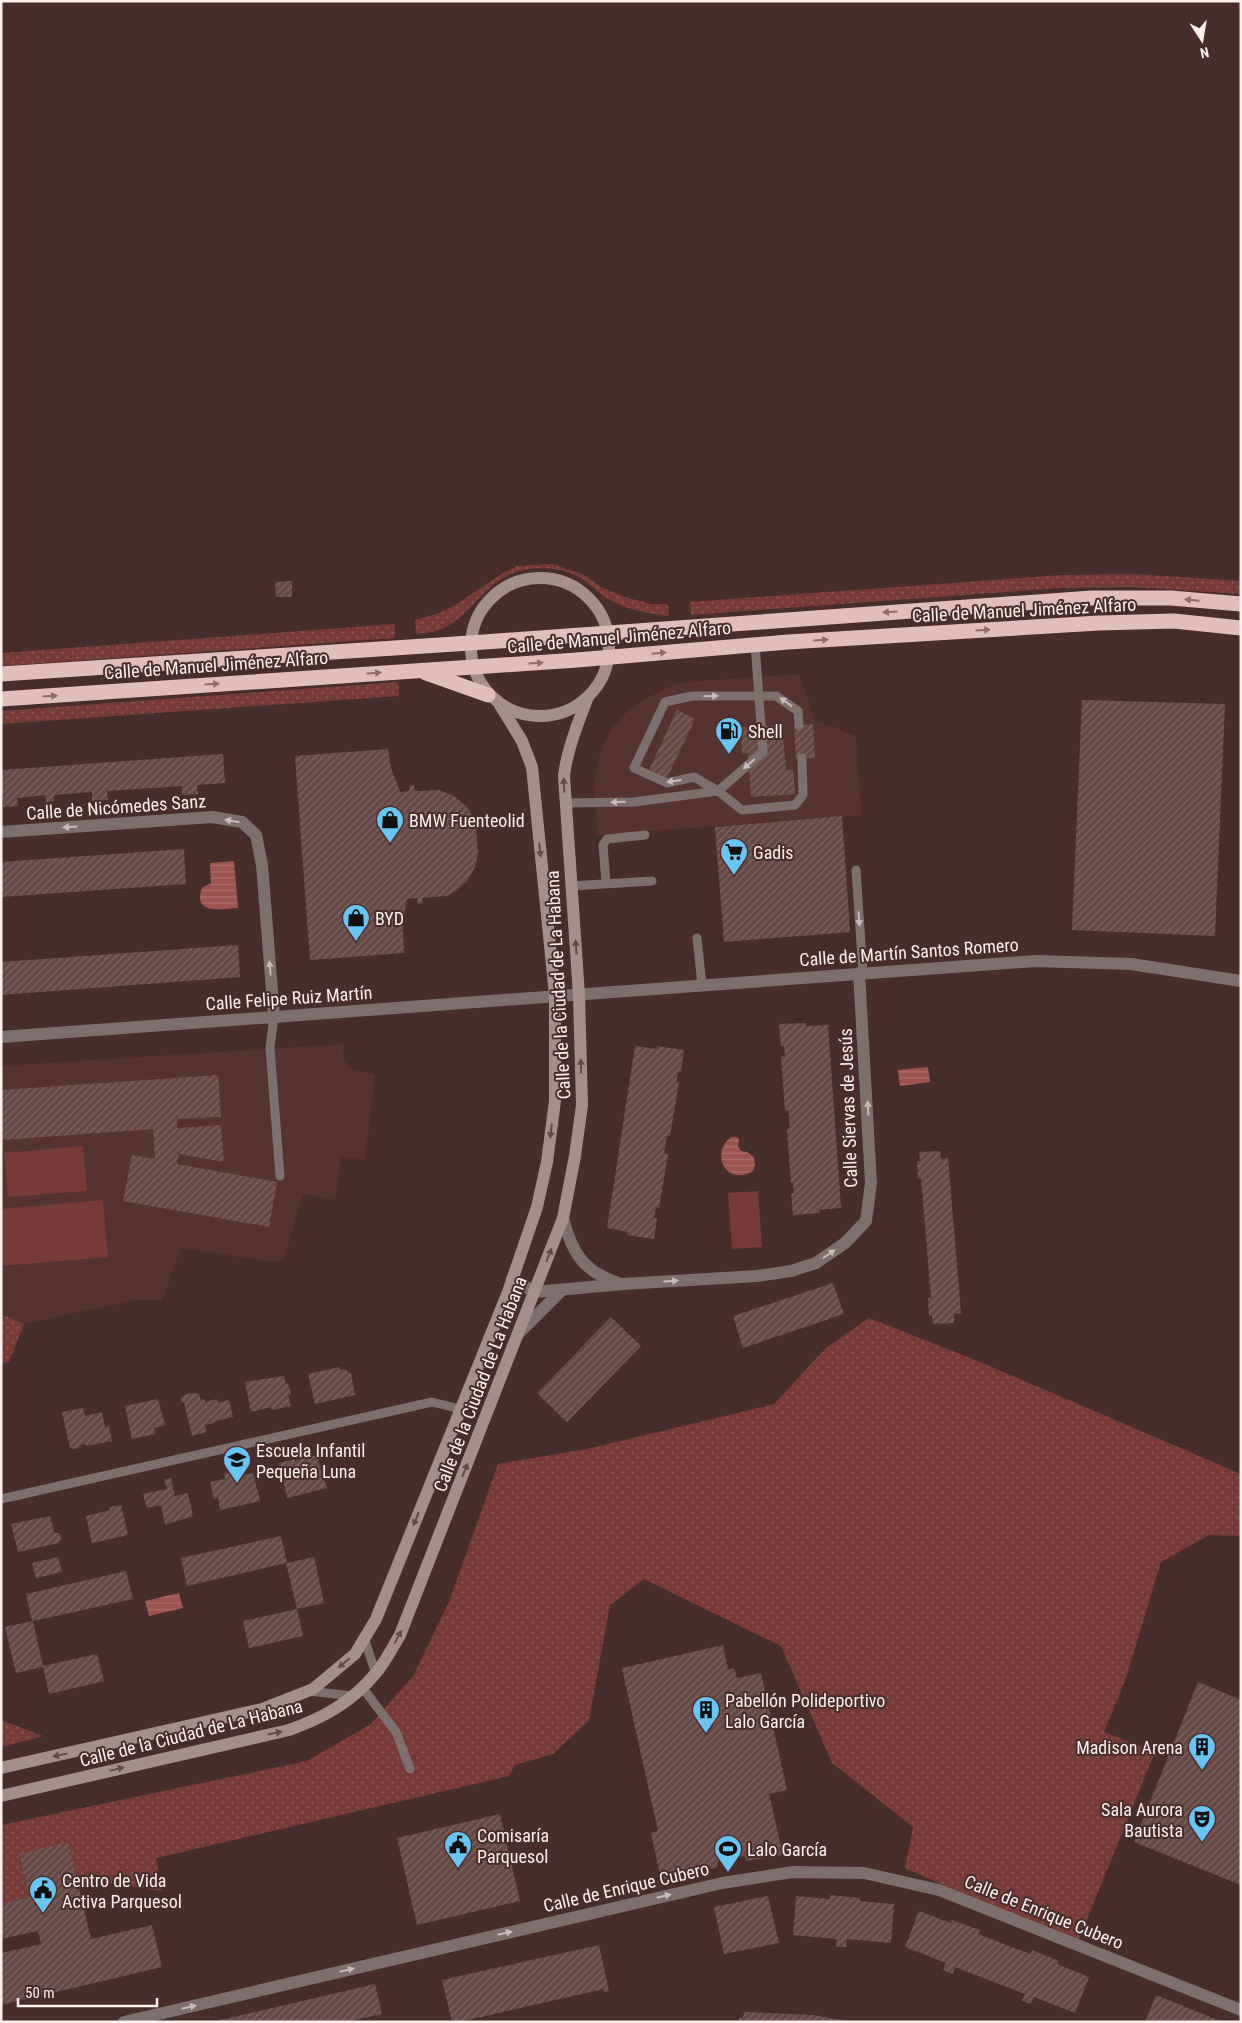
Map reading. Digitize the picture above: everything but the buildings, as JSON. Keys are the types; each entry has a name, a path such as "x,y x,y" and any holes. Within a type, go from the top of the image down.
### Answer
{"highway":[{"name":"Calle de Manuel Jiménez Alfaro","path":"1,674 470,643 608,631 1092,598 1171,598 1241,604"},
{"name":"Calle de Manuel Jiménez Alfaro","path":"1,699 610,657 756,644 1099,623 1174,622 1241,628"},
{"path":"417,670 494,700"}],"street":[{"path":"472,667 470,643 472,629 484,604 506,586 519,580 548,578 574,587 586,596 604,618 608,631 610,657 598,686 587,699 562,712 544,716 524,714 494,700"},
{"name":"Calle de la Ciudad de La Habana","path":"1,1768 262,1709 308,1691 313,1689 355,1654 376,1619 512,1279 537,1207 547,1162 555,1101 555,995 532,767 522,741 472,667"},
{"name":"Calle de la Ciudad de La Habana","path":"1,1796 290,1730 320,1718 342,1706 376,1674 400,1635 563,1218 575,1156 582,1105 579,995 564,776 566,762 587,699"},
{"name":"Calle de Nicómedes Sanz","path":"1,832 212,817 242,822 256,836 262,865 274,1016"},
{"name":"Calle de Martín Santos Romero","path":"579,995 1035,961 1131,964 1241,981"},
{"name":"Calle Siervas de Jesús","path":"535,1292 623,1284 757,1276 791,1271 816,1263 844,1243 866,1221 871,1183 861,973"},
{"name":"Calle Felipe Ruiz Martín","path":"1,1037 555,995 579,995"},
{"name":"Calle Siervas de Jesús","path":"563,1218 568,1237 584,1264 603,1277 623,1284"},
{"path":"512,1279 535,1292"},
{"path":"519,1333 561,1291"},
{"name":"Calle de Enrique Cubero","path":"124,2022 722,1883 793,1872 864,1873 939,1890 1241,2010"}],"lane":[{"path":"565,804 634,802 718,791 763,752 756,644"},
{"path":"799,725 798,711 776,696 759,694 692,696 665,702 634,768 667,783 694,777 718,791 742,810 795,805 803,795 802,758"},
{"path":"606,883 604,846 607,839 645,836"},
{"path":"856,870 861,973"},
{"path":"571,886 652,881"},
{"path":"697,938 702,986"},
{"path":"274,1016 270,1048 280,1176"},
{"name":"Calle de la Ciudad de La Habana","path":"1,1499 432,1402 460,1410"},
{"path":"364,1638 376,1674"},
{"path":"308,1691 357,1692 396,1732 410,1769"}],"shaded area":[{"path":"552,564 582,574 601,587 625,597 651,604 668,604 669,616 639,611 617,603 580,578 565,571 532,569 511,574 500,580 446,627 416,634 415,620 437,614 454,606 503,573 517,566"},
{"path":"1133,574 1241,581 1241,594 1133,587 1061,588 691,615 690,602 1061,575"},
{"path":"395,624 395,638 1,666 1,653"},
{"name":"Shell","path":"799,674 815,720 856,736 862,815 597,835 594,787 597,766 603,744 614,726 629,710 663,689 685,682"},
{"path":"398,682 399,696 1,724 1,711"},
{"path":"234,861 238,908 217,909 205,906 201,903 200,897 202,888 211,883 210,863"},
{"path":"343,1044 344,1060 353,1070 375,1075 365,1160 340,1157 341,1163 335,1200 303,1194 284,1259 274,1262 181,1248 162,1300 135,1300 24,1324 1,1314 1,1066"},
{"path":"928,1067 930,1082 900,1086 898,1070"},
{"path":"731,1137 739,1139 738,1146 741,1151 747,1152 754,1157 753,1171 744,1175 736,1175 729,1172 724,1166 721,1159 722,1152 725,1144"},
{"path":"83,1146 87,1191 8,1197 4,1153"},
{"path":"758,1191 762,1247 732,1249 728,1193"},
{"path":"103,1200 108,1257 1,1266 1,1209"},
{"path":"1,1314 24,1324 9,1362 1,1363"},
{"path":"869,1318 978,1361 1241,1474 1241,1536 1209,1535 1161,1562 1126,1678 1104,1732 1155,1752 1077,1944 905,1868 913,1827 832,1763 781,1646 644,1579 610,1605 589,1720 553,1754 515,1765 509,1776 156,1858 162,1891 104,1882 79,1887 19,1854 30,1897 1,1904 1,1825 307,1761 371,1724 413,1676 449,1602 498,1464 587,1449 774,1404 826,1348"},
{"path":"179,1593 183,1608 149,1616 145,1601"},
{"path":"1,1720 43,1736 1,1747"}],"place":[{"name":"Shell","path":"729,755"},
{"name":"BMW Fuenteolid","path":"390,844"},
{"name":"Gadis","path":"734,876"},
{"name":"BYD","path":"356,942"},
{"name":"Escuela Infantil Pequeña Luna","path":"237,1484"},
{"name":"Pabellón Polideportivo Lalo García","path":"706,1734"},
{"name":"Madison Arena","path":"1202,1771"},
{"name":"Sala Aurora Bautista","path":"1202,1843"},
{"name":"Comisaría Parquesol","path":"458,1869"},
{"name":"Lalo García","path":"728,1873"},
{"name":"Centro de Vida Activa Parquesol","path":"43,1914"}]}
